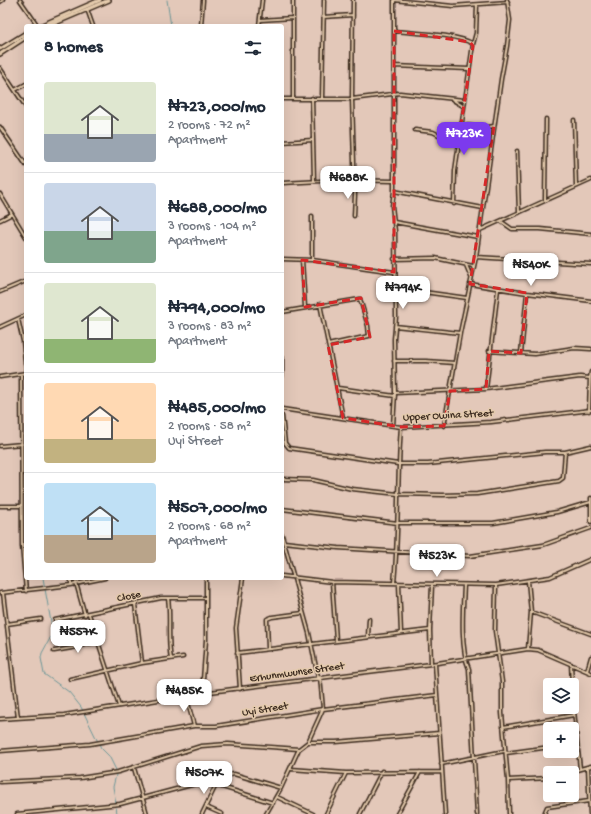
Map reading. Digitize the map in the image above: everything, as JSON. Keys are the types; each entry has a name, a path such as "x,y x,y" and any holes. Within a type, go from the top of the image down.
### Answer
{"main road":[{"path":"54,23 100,0"},
{"path":"54,23 109,0"},
{"path":"0,49 24,34"},
{"path":"0,54 24,38"}],"street":[{"path":"20,0 38,24"},
{"path":"201,24 203,0"},
{"path":"259,24 262,0"},
{"path":"293,0 293,99"},
{"path":"322,98 324,0"},
{"path":"353,0 352,99 353,180 355,194 354,216"},
{"path":"392,426 395,394 394,361 396,288 394,272 394,222 392,206 394,191 394,0 426,1 453,6 477,5 507,1 510,20 507,46 494,126 480,230 444,426"},
{"path":"454,204 455,171 464,100 476,33 477,5"},
{"path":"87,9 92,24"},
{"path":"323,17 353,15"},
{"path":"260,20 293,18"},
{"path":"394,31 446,36 473,44"},
{"path":"394,66 469,70"},
{"path":"0,68 24,104"},
{"path":"15,90 24,85"},
{"path":"284,99 352,99 408,94 464,100"},
{"path":"312,98 314,180"},
{"path":"452,99 463,107"},
{"path":"545,200 546,119"},
{"path":"574,120 576,186"},
{"path":"461,124 482,128 494,126"},
{"path":"0,128 24,162"},
{"path":"415,130 433,132 439,135 448,134 459,138"},
{"path":"284,142 313,140"},
{"path":"517,151 519,213"},
{"path":"284,183 314,180 394,181"},
{"path":"480,230 502,222 545,200 591,180"},
{"path":"394,191 419,195 454,204 483,208"},
{"path":"0,194 24,234"},
{"path":"0,220 12,214"},
{"path":"312,216 312,260"},
{"path":"394,222 478,237"},
{"path":"502,222 512,229 540,229 591,234"},
{"path":"476,256 591,264"},
{"path":"394,259 435,258 453,260 473,266"},
{"path":"284,259 312,260 394,272"},
{"path":"302,260 304,307"},
{"path":"466,265 471,277"},
{"path":"0,292 24,282"},
{"path":"470,284 527,293 591,300"},
{"path":"396,288 467,298"},
{"path":"486,389 489,351 498,288"},
{"path":"521,353 527,293"},
{"path":"284,312 320,304 360,299 368,326 369,335 367,337 328,345"},
{"path":"320,304 343,418"},
{"path":"0,327 24,317"},
{"path":"18,319 24,352"},
{"path":"395,326 460,333"},
{"path":"489,351 536,354 574,348 591,349"},
{"path":"394,361 455,363"},
{"path":"590,410 591,372"},
{"path":"0,377 24,373"},
{"path":"21,374 21,506 24,568"},
{"path":"338,388 395,394 450,392 486,389 556,379 590,378"},
{"name":"Upper Owina Street","path":"284,409 401,427 444,426 590,410"},
{"path":"394,583 397,552 398,464 401,427"},
{"path":"284,430 286,443 289,448 398,464 428,464 545,452 565,452 591,446"},
{"path":"0,446 22,444"},
{"path":"284,479 313,480 352,489 398,494 477,494 559,481 563,478 565,452"},
{"path":"591,498 591,522"},
{"path":"284,509 398,523 493,523 557,512 591,502"},
{"path":"0,506 21,506"},
{"path":"266,814 277,797 299,749 308,742 324,708 311,643 284,542 397,552 470,556 543,545 591,528"},
{"path":"284,576 332,582 496,585 550,577 591,560"},
{"path":"25,580 26,591"},
{"path":"71,580 71,585"},
{"path":"0,593 43,589 93,580"},
{"path":"202,693 206,640 206,580"},
{"path":"240,689 236,628 243,580"},
{"path":"528,581 531,612 528,649"},
{"path":"332,582 336,640"},
{"path":"76,583 85,615"},
{"path":"399,584 401,633"},
{"path":"431,664 430,630 432,585"},
{"path":"464,585 463,608 465,659 469,669 477,814"},
{"path":"496,585 495,631 502,682 503,727 508,780 509,814"},
{"path":"3,593 18,718"},
{"path":"168,598 171,621 169,648 171,659"},
{"name":"Close","path":"56,620 168,598 206,598"},
{"path":"135,604 142,663"},
{"path":"531,612 591,634"},
{"path":"268,649 267,619 303,613"},
{"path":"88,614 119,706"},
{"path":"7,624 41,619"},
{"path":"368,636 369,619"},
{"path":"237,653 368,636 430,630"},
{"path":"54,651 98,641"},
{"name":"Erhunmwunse Street","path":"0,719 82,712 186,695 240,689 319,677 435,664 528,649 538,650 591,673"},
{"path":"587,671 591,656"},
{"path":"70,679 142,663 183,657"},
{"path":"435,664 445,814"},
{"path":"571,664 572,678"},
{"path":"186,695 194,726"},
{"name":"Uyi Street","path":"0,751 97,743 194,726 216,726 324,708 437,695"},
{"path":"503,727 574,715 575,722"},
{"path":"308,742 336,742 439,733"},
{"path":"0,782 80,778 134,768 201,746 228,744 299,749"},
{"path":"441,764 505,752 543,748"},
{"path":"579,758 580,769 590,766 590,814"},
{"path":"134,768 147,814"},
{"path":"291,769 346,773 382,771 442,772"},
{"path":"360,814 382,771"},
{"path":"397,814 420,772"},
{"path":"326,814 346,773"},
{"path":"17,814 113,805 143,799 234,774 281,788"},
{"path":"508,780 543,778"},
{"path":"202,814 216,784 216,779"},
{"path":"216,784 273,803"},
{"path":"277,797 313,814"},
{"path":"544,814 547,807 589,801"},
{"path":"206,808 222,814"}],"highlighted area":[{"path":"394,31 470,42 473,46 461,124 483,128 494,126 470,284 527,293 521,353 489,351 486,389 450,391 444,426 401,427 343,418 328,345 370,337 361,298 305,307 302,260 394,272"}],"waterway":[{"path":"167,0 171,24"},
{"path":"43,580 53,633 42,653 41,658 44,674 69,692 81,707 101,748 109,756 116,770"},
{"path":"116,775 113,787 116,803"},
{"path":"116,806 117,814"}]}
